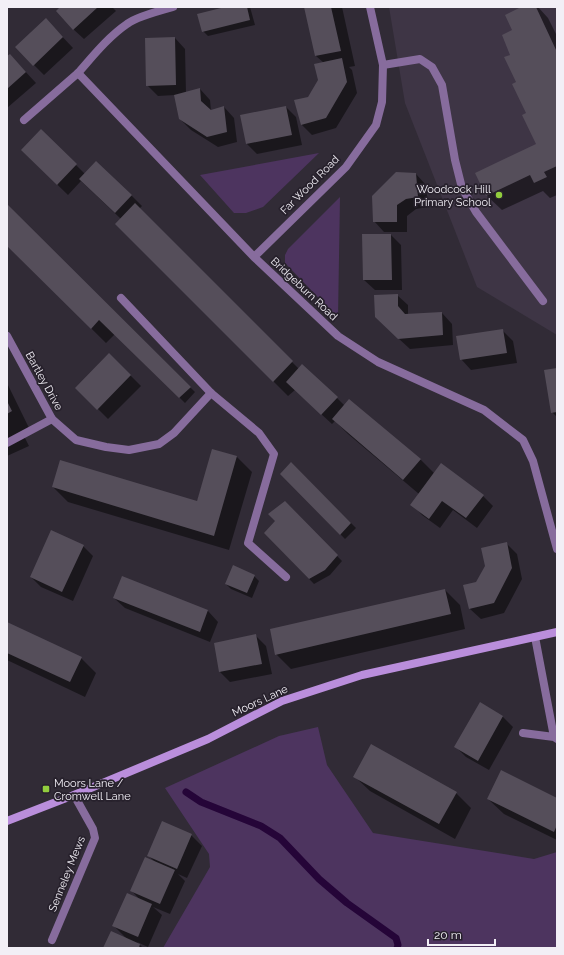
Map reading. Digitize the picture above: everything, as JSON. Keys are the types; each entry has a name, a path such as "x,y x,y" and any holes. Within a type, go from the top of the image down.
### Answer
{"street":[{"path":"24,120 78,73 104,44 127,23 174,7"},
{"name":"Far Wood Road","path":"254,257 346,167 376,125 382,102 383,65 370,7"},
{"path":"383,65 420,59 432,67 442,85 455,160 462,188 476,212 543,301"},
{"name":"Bridgeburn Road","path":"78,73 254,257 338,336 378,362 484,410 523,440 534,461 557,550"},
{"path":"121,298 211,393 259,433 274,454 248,543 286,577"},
{"name":"Bartley Drive","path":"7,336 52,419 76,440 106,447 129,450 159,444 174,433 211,393"},
{"path":"7,443 52,419"},
{"name":"Moors Lane","path":"7,821 74,795 208,739 282,701 362,675 557,632"},
{"path":"523,734 555,738 535,637"},
{"name":"Senneley Mews","path":"52,940 94,838 93,829 74,795"}],"shaded area":[{"name":"Woodcock Hill Primary School","path":"389,7 557,7 557,335 477,287 405,103"},
{"path":"319,153 263,207 246,213 234,213 200,175"},
{"path":"340,197 338,318 285,263 285,255 288,249"},
{"path":"318,727 327,765 373,833 534,859 557,852 557,948 163,948 210,867 209,854 165,788 279,736"}],"building":[{"path":"60,7 98,7 73,30 56,11"},
{"path":"225,7 247,7 250,20 202,32 197,14"},
{"path":"304,7 331,7 341,51 315,56"},
{"path":"521,7 536,7 557,52 557,166 544,172 547,177 534,183 530,175 486,196 475,173 536,144 522,115 526,113 512,84 516,82 504,57 510,55 502,35 512,30 505,15"},
{"path":"46,18 63,37 33,66 15,47"},
{"path":"175,37 176,85 146,86 145,38"},
{"path":"10,54 26,72 7,89 7,56"},
{"path":"342,58 347,82 326,118 301,125 294,100 308,97 318,80 314,64"},
{"path":"200,88 201,101 211,110 224,106 227,132 207,137 179,119 174,95"},
{"path":"286,106 292,135 246,144 240,115"},
{"path":"41,129 77,164 57,185 21,150"},
{"path":"96,161 132,195 115,213 79,179"},
{"path":"396,172 416,173 418,197 406,199 397,205 397,222 373,222 372,196"},
{"path":"135,203 293,361 273,382 115,224"},
{"path":"7,204 191,387 179,398 99,320 91,329 7,246"},
{"path":"362,234 391,234 392,280 363,280"},
{"path":"398,294 398,306 405,314 442,312 443,335 398,339 375,317 374,295"},
{"path":"503,329 507,353 460,360 456,336"},
{"path":"109,353 131,375 97,410 75,388"},
{"path":"302,364 338,397 321,415 286,382"},
{"path":"557,368 557,412 551,413 544,370"},
{"path":"349,399 421,459 403,480 332,419"},
{"path":"7,401 12,411 7,414"},
{"path":"212,449 237,456 214,536 52,487 60,460 197,501"},
{"path":"291,462 351,523 340,535 280,474"},
{"path":"441,463 484,495 466,518 442,501 429,519 410,505"},
{"path":"285,501 338,555 325,570 309,579 264,533 275,521 268,514"},
{"path":"51,530 84,545 62,592 30,577"},
{"path":"507,542 512,568 494,603 469,609 463,585 476,582 485,566 481,548"},
{"path":"233,565 255,575 247,593 225,584"},
{"path":"122,576 208,610 200,632 113,598"},
{"path":"445,589 451,614 275,655 270,629"},
{"path":"7,622 82,657 70,682 7,653"},
{"path":"256,634 262,664 219,672 214,643"},
{"path":"480,702 503,716 478,761 454,747"},
{"path":"371,744 457,792 439,824 353,777"},
{"path":"501,770 557,798 557,825 554,832 487,799"},
{"path":"162,821 192,834 177,869 147,856"},
{"path":"145,857 175,870 160,904 130,891"},
{"path":"127,893 152,904 138,937 112,926"},
{"path":"111,931 140,944 139,948 103,948"}],"waterway":[{"path":"186,792 201,802 261,826 280,838 319,879 347,903 396,938 398,945 397,948"}],"place":[{"name":"Woodcock Hill Primary School","path":"499,195"},
{"name":"Moors Lane / Cromwell Lane","path":"46,789"}]}
